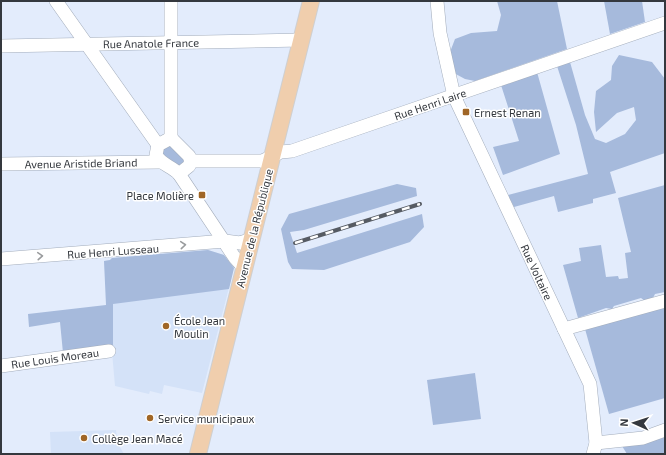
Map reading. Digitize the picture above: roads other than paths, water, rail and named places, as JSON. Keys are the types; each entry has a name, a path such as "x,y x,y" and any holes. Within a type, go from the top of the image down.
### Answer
{"main road":[{"name":"Avenue de la République","path":"198,454 311,1"}],"street":[{"path":"56,1 158,145 156,155 160,162 174,168 179,174 235,258 244,268"},
{"path":"171,1 171,138 189,156 191,161 189,166 179,174"},
{"name":"Rue Voltaire","path":"437,1 440,33 454,96 590,384 594,448"},
{"name":"Rue Henri Laire","path":"191,161 258,161 281,152 292,151 665,23"},
{"name":"Rue Anatole France","path":"1,46 171,44 301,40"},
{"path":"158,145 171,138"},
{"name":"Avenue Aristide Briand","path":"1,164 160,162"},
{"name":"Rue Henri Lusseau","path":"1,259 224,240 240,243 252,240"},
{"path":"564,329 665,301"},
{"name":"Rue Louis Moreau","path":"1,366 109,351"},
{"path":"594,448 643,438 665,430"}],"railway":[{"path":"295,243 420,204"}],"place":[{"name":"Ernest Renan","path":"466,112"},
{"name":"Place Molière","path":"202,195"},
{"name":"École Jean Moulin","path":"166,326"},
{"name":"Service municipaux","path":"150,418"},
{"name":"Collège Jean Macé","path":"84,438"}]}
